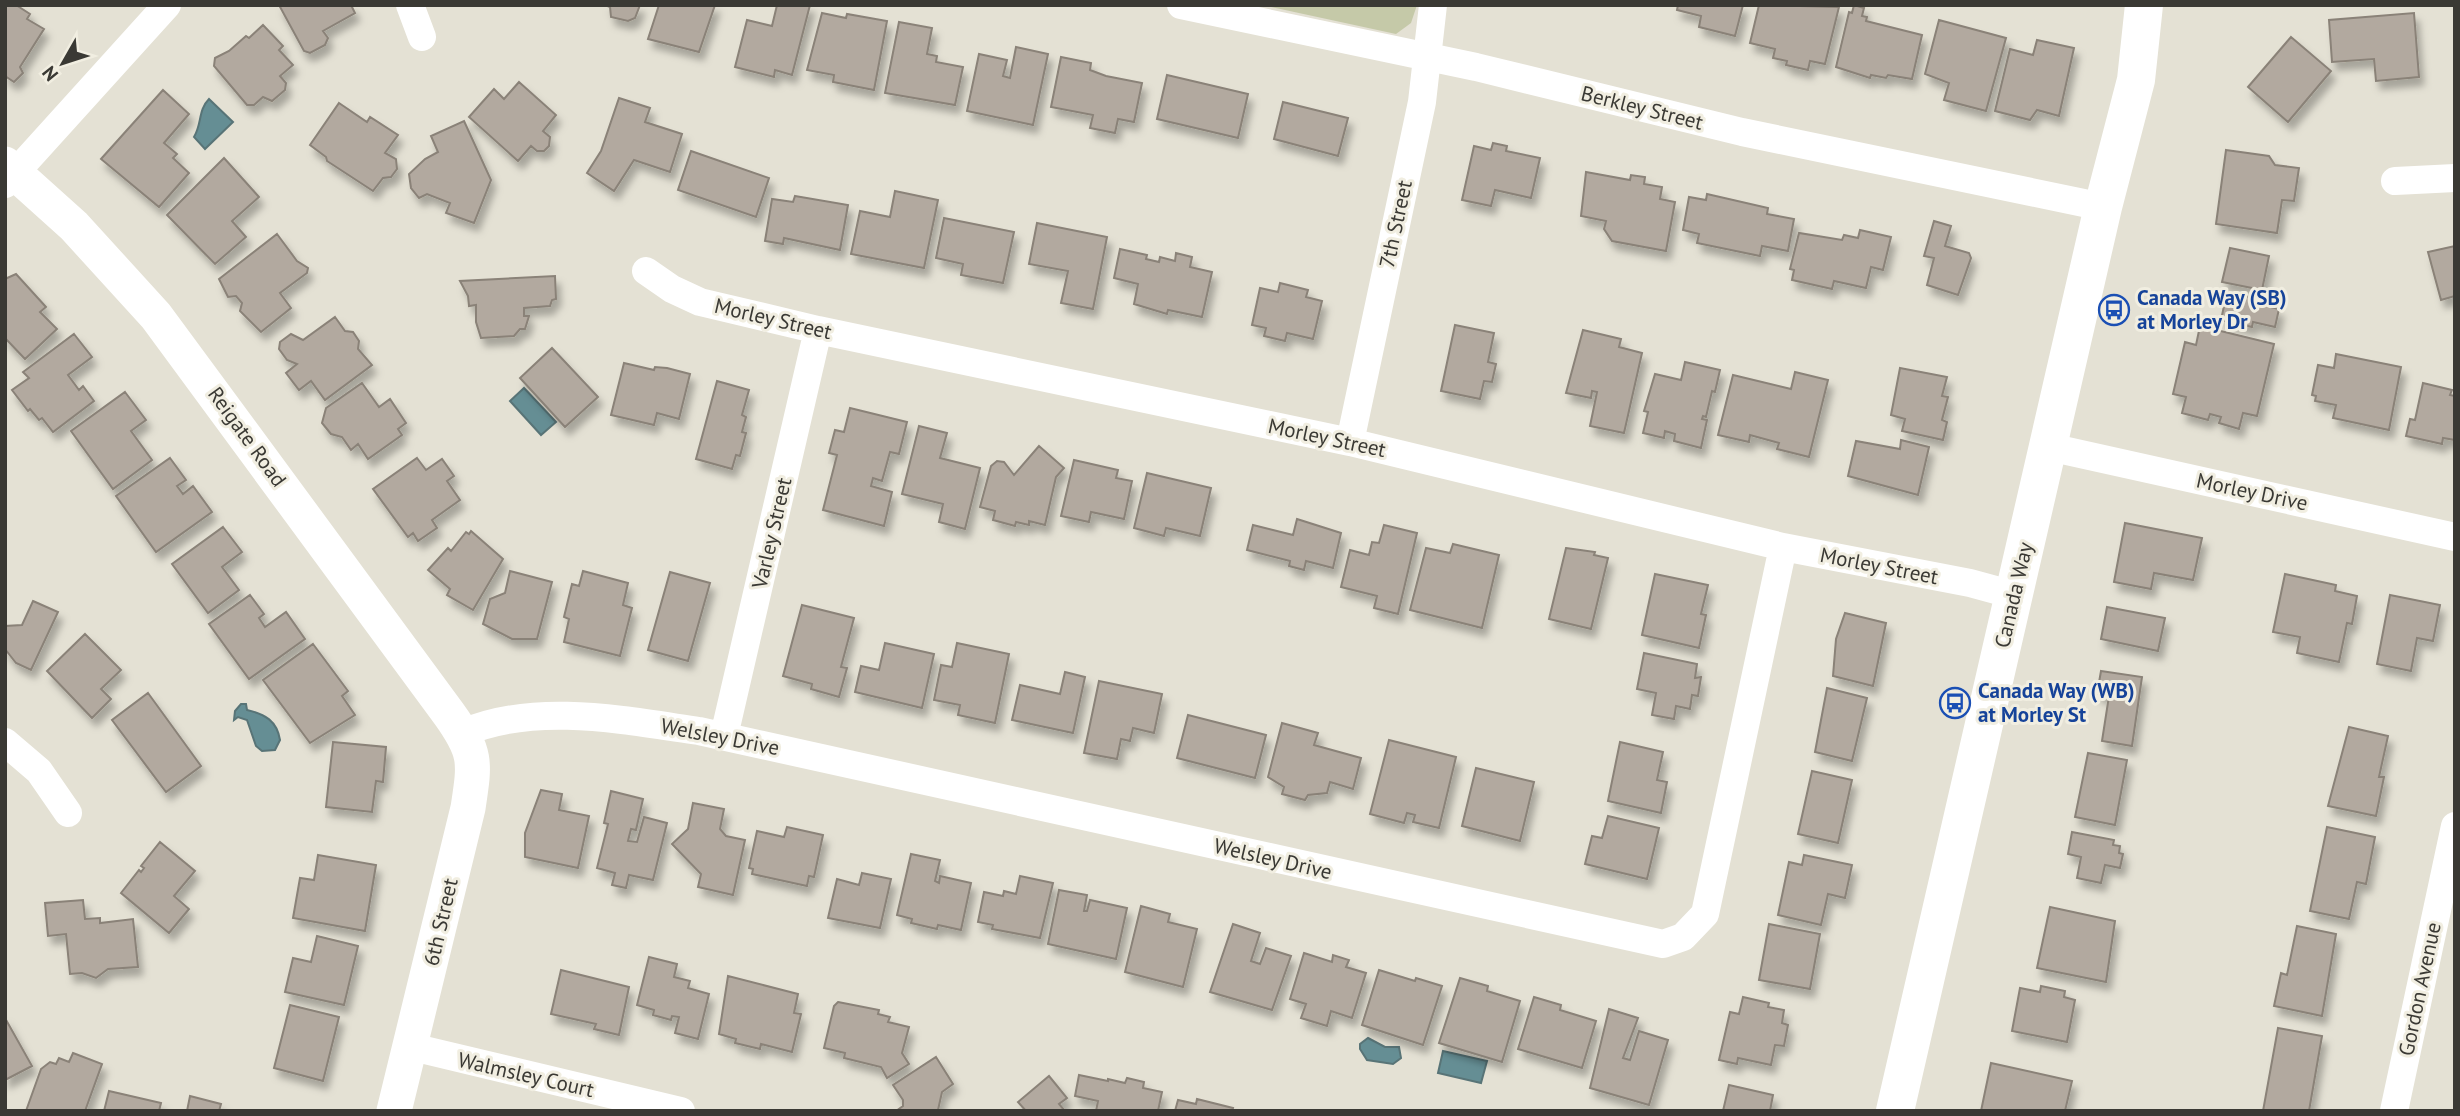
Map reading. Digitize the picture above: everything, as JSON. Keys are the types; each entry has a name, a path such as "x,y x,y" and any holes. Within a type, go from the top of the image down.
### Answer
{"main road":[{"name":"Canada Way","path":"1895,1111 2103,207 2136,79 2144,5"},
{"name":"Canada Way","path":"2136,79 2169,5"}],"street":[{"path":"9,173 167,5"},
{"path":"410,5 422,37"},
{"name":"Berkley Street","path":"1181,5 1428,58 1742,132 2103,207"},
{"name":"7th Street","path":"1350,442 1422,102 1433,5"},
{"name":"Reigate Road","path":"9,173 92,244 156,316 463,733"},
{"path":"2395,181 2455,178"},
{"name":"Morley Street","path":"646,271 671,289 700,302 818,330 1350,442 1783,547 1970,583 2014,595"},
{"name":"Varley Street","path":"724,736 818,330"},
{"name":"Morley Drive","path":"2049,447 2455,537"},
{"name":"Welsley Drive","path":"463,733 498,720 589,717 724,736 1663,944 1683,937 1705,914 1783,547"},
{"name":"6th Street","path":"394,1111 412,1047 474,765 463,733"},
{"path":"5,742 39,771 68,813"},
{"name":"Gordon Avenue","path":"2394,1111 2455,826"},
{"name":"Walmsley Court","path":"412,1047 681,1111"}],"green space":[{"path":"1262,5 1417,5 1411,23 1396,34"}],"water":[{"path":"209,99 233,122 205,149 194,137 203,108"},
{"path":"524,388 556,422 541,435 510,401"},
{"path":"241,704 246,704 247,710 265,716 273,723 280,740 275,750 262,751 256,746 247,720 238,717 234,720 235,711"},
{"path":"1368,1038 1385,1047 1399,1047 1401,1058 1393,1064 1367,1060 1360,1044"},
{"path":"1443,1051 1487,1061 1481,1083 1438,1073"}],"building":[{"path":"5,5 16,5 30,14 27,19 44,29 20,67 23,73 14,82 5,76"},
{"path":"279,5 351,5 355,13 323,31 328,38 325,45 310,53 304,51"},
{"path":"605,5 640,5 635,18 628,21 611,17 610,7"},
{"path":"659,5 715,5 699,52 648,39"},
{"path":"777,5 810,5 792,75 775,70 774,77 735,67 747,20 772,26"},
{"path":"1678,5 1743,5 1735,36 1699,27 1701,16 1677,10"},
{"path":"1759,5 1839,7 1825,64 1810,61 1808,70 1786,65 1787,61 1773,58 1775,49 1750,43"},
{"path":"1854,5 1864,8 1862,16 1867,17 1866,21 1922,35 1912,79 1888,75 1886,78 1871,75 1870,78 1836,67 1849,12 1852,13"},
{"path":"822,13 887,21 874,90 833,82 834,75 807,70"},
{"path":"2414,13 2419,77 2376,81 2374,59 2332,62 2329,20"},
{"path":"1939,20 2006,38 1986,111 1944,100 1949,83 1925,74"},
{"path":"899,22 932,28 927,54 937,56 936,62 963,67 955,105 885,93"},
{"path":"263,25 283,46 279,50 293,65 280,76 286,83 285,90 272,101 263,97 254,105 247,105 214,66 215,58 229,51 246,36 249,38"},
{"path":"2291,37 2331,71 2288,122 2248,87"},
{"path":"2037,40 2074,48 2059,116 2037,110 2030,120 1995,111 2010,49 2033,55"},
{"path":"1016,47 1048,54 1033,125 967,111 979,54 1007,60 1003,76 1010,78"},
{"path":"1061,57 1091,63 1090,70 1106,76 1142,83 1134,122 1118,119 1115,133 1090,128 1093,115 1051,107"},
{"path":"1167,75 1248,94 1238,138 1157,119"},
{"path":"519,82 556,115 543,131 550,137 549,146 544,151 537,151 531,146 518,161 469,117 494,89 504,99"},
{"path":"163,90 189,114 164,143 177,154 173,158 189,173 159,207 101,159"},
{"path":"619,98 650,108 645,122 682,134 670,172 634,160 614,191 587,173 601,151"},
{"path":"1283,102 1348,118 1338,156 1274,139"},
{"path":"339,103 367,122 370,117 398,135 385,153 396,159 397,169 391,177 383,178 373,191 327,161 326,157 310,145"},
{"path":"464,121 491,180 474,223 446,213 450,203 427,194 419,198 411,188 409,174 425,159 438,152 431,136"},
{"path":"1493,143 1507,146 1506,151 1540,158 1531,198 1495,190 1491,206 1462,200 1474,146 1491,150"},
{"path":"2226,150 2269,156 2275,165 2299,168 2294,201 2282,200 2277,233 2216,224"},
{"path":"691,151 769,178 756,217 678,190"},
{"path":"224,158 259,197 232,221 246,237 215,264 167,215"},
{"path":"1586,172 1630,180 1631,175 1645,177 1644,184 1662,187 1660,199 1675,202 1666,251 1612,241 1604,229 1606,221 1581,216"},
{"path":"895,191 938,200 924,268 851,254 860,211 890,217"},
{"path":"1707,194 1768,208 1767,214 1794,219 1788,251 1762,246 1760,256 1697,243 1699,234 1683,230 1689,197 1706,200"},
{"path":"795,196 848,205 840,250 784,238 783,244 765,241 772,199 793,202"},
{"path":"944,218 1014,232 1003,283 961,275 963,264 936,258"},
{"path":"1934,221 1951,226 1945,246 1969,253 1971,258 1958,295 1927,285 1934,258 1924,256"},
{"path":"1037,223 1107,237 1093,309 1061,303 1068,271 1029,264"},
{"path":"1860,230 1891,237 1883,270 1871,267 1866,288 1834,281 1832,289 1792,280 1794,270 1790,269 1799,233 1842,240 1844,235 1858,238"},
{"path":"277,234 297,261 308,268 307,273 280,293 291,308 261,332 240,311 242,303 236,296 228,297 219,279"},
{"path":"2455,246 2455,296 2441,300 2428,252"},
{"path":"2230,248 2269,256 2262,290 2222,282"},
{"path":"1120,249 1147,255 1146,259 1159,262 1160,257 1175,261 1176,253 1192,257 1190,267 1212,272 1202,317 1168,310 1167,314 1134,304 1138,284 1114,278"},
{"path":"16,274 46,307 40,312 57,329 25,359 5,338 5,279"},
{"path":"555,276 556,299 552,300 550,306 524,308 524,316 529,316 525,329 520,329 514,336 481,338 476,322 476,305 469,306 468,296 460,281"},
{"path":"1280,283 1308,290 1306,297 1322,301 1313,339 1287,333 1285,341 1264,336 1266,328 1252,325 1260,288 1278,292"},
{"path":"2227,292 2255,298 2254,303 2279,309 2275,327 2253,322 2252,327 2221,320"},
{"path":"335,317 345,331 353,332 359,341 358,349 372,365 325,400 311,381 299,390 286,373 297,364 287,360 279,349 280,342 291,334 303,340"},
{"path":"1455,325 1494,333 1488,362 1496,364 1492,382 1484,381 1480,399 1441,391"},
{"path":"2200,326 2274,344 2257,416 2243,413 2239,429 2219,423 2221,417 2210,414 2208,420 2182,413 2186,397 2173,394 2185,342 2196,345"},
{"path":"1583,330 1621,339 1619,347 1642,353 1624,433 1590,426 1597,392 1592,391 1591,398 1566,393"},
{"path":"74,334 92,357 68,375 79,390 83,386 94,401 53,432 42,418 39,420 30,409 28,411 12,390 29,378 23,372"},
{"path":"552,348 598,397 565,427 520,378"},
{"path":"2336,354 2401,367 2389,430 2333,418 2336,405 2315,401 2316,396 2312,395 2318,365 2334,368"},
{"path":"1685,362 1720,370 1706,417 1703,416 1702,419 1707,420 1701,448 1674,441 1675,434 1665,431 1664,438 1643,433 1648,412 1644,411 1655,374 1681,380"},
{"path":"624,363 654,370 655,367 667,368 690,374 679,419 657,413 654,425 611,415"},
{"path":"1900,368 1947,377 1942,396 1948,397 1942,420 1947,422 1943,440 1902,431 1905,419 1891,415"},
{"path":"1795,372 1828,380 1809,457 1777,449 1779,443 1750,435 1749,442 1718,435 1733,375 1791,389"},
{"path":"717,381 749,390 742,415 746,417 742,432 746,433 740,456 736,455 732,469 696,459"},
{"path":"362,383 379,407 390,399 406,423 398,429 402,435 368,459 358,444 351,450 342,437 331,434 322,423 326,408"},
{"path":"2423,383 2452,390 2450,395 2455,396 2455,440 2443,438 2442,444 2406,436 2410,419 2415,420"},
{"path":"125,392 146,420 131,431 152,460 113,489 71,431"},
{"path":"850,408 907,422 899,454 890,452 882,481 873,478 871,486 892,492 884,526 823,510 837,455 829,453 835,430 844,432"},
{"path":"919,426 947,433 940,458 980,468 965,529 939,522 943,504 902,494"},
{"path":"1901,440 1929,447 1918,495 1848,476 1856,441 1900,449"},
{"path":"1039,446 1064,468 1056,477 1045,525 1029,521 1029,525 1016,522 1015,526 993,520 995,511 980,507 991,466 997,461 1004,462 1014,475"},
{"path":"170,458 186,480 177,486 183,494 193,486 212,512 156,552 116,496"},
{"path":"417,458 426,470 442,459 454,476 447,481 460,500 432,520 437,528 418,541 413,533 408,537 373,489"},
{"path":"1074,460 1118,470 1116,478 1132,481 1124,519 1091,512 1089,522 1061,516"},
{"path":"1147,473 1211,488 1200,536 1166,528 1164,536 1134,528"},
{"path":"1297,519 1341,533 1333,568 1306,561 1304,570 1289,566 1290,561 1247,550 1253,525 1293,535"},
{"path":"2125,523 2202,538 2193,580 2154,573 2151,589 2114,582"},
{"path":"1384,525 1417,533 1398,614 1374,608 1377,596 1341,587 1350,550 1369,555 1372,542 1379,543"},
{"path":"223,527 242,552 222,567 239,590 208,613 172,564"},
{"path":"471,531 503,559 473,610 447,595 450,589 428,570 448,548 451,551 466,532 469,534"},
{"path":"1453,544 1499,555 1482,628 1410,610 1426,548 1450,553"},
{"path":"1566,548 1595,552 1594,555 1608,558 1591,629 1549,619"},
{"path":"510,571 552,582 537,639 512,639 483,624 490,599 505,593"},
{"path":"583,571 628,583 623,605 632,608 620,656 564,642 569,619 564,617 572,584 579,586"},
{"path":"670,572 710,583 688,661 648,650"},
{"path":"1655,574 1708,585 1701,614 1706,615 1699,648 1642,635"},
{"path":"2285,574 2336,585 2335,591 2357,596 2352,624 2347,623 2339,662 2297,653 2300,637 2273,632"},
{"path":"250,595 264,614 259,618 265,627 286,612 305,639 249,679 209,624"},
{"path":"2390,595 2440,605 2433,641 2417,638 2411,671 2377,664"},
{"path":"33,601 58,612 31,670 16,663 5,649 5,626 22,625"},
{"path":"802,605 854,618 841,667 847,668 839,697 811,689 812,684 783,676"},
{"path":"2107,607 2165,618 2158,651 2101,639"},
{"path":"1845,613 1886,623 1873,686 1833,676 1836,639"},
{"path":"85,634 121,670 101,689 111,699 92,718 47,671"},
{"path":"885,643 934,654 922,708 855,692 861,666 879,670"},
{"path":"957,643 1009,654 995,723 958,715 960,705 934,700 941,665 952,667"},
{"path":"313,644 348,691 342,696 355,715 310,743 263,680"},
{"path":"1644,653 1697,664 1695,678 1701,677 1698,696 1692,695 1690,709 1676,706 1674,719 1652,715 1656,693 1637,689"},
{"path":"2101,671 2142,677 2132,746 2102,741 2109,696 2097,694"},
{"path":"1065,672 1085,677 1073,733 1012,720 1020,685 1060,694"},
{"path":"1099,681 1162,694 1154,733 1133,728 1130,741 1121,739 1117,759 1084,753"},
{"path":"1827,688 1867,698 1852,761 1815,752"},
{"path":"148,693 201,766 166,792 112,720"},
{"path":"1188,715 1266,735 1255,778 1177,758"},
{"path":"1282,723 1318,733 1314,745 1361,758 1353,789 1330,782 1327,793 1308,795 1305,800 1282,794 1284,787 1268,777"},
{"path":"2349,727 2388,736 2379,777 2384,777 2376,816 2328,806"},
{"path":"1389,740 1456,757 1439,828 1413,822 1415,815 1407,813 1404,823 1370,814"},
{"path":"333,742 386,747 383,782 376,781 372,812 326,807"},
{"path":"1620,742 1663,752 1657,780 1667,782 1661,813 1608,801"},
{"path":"2088,753 2127,760 2115,825 2075,817"},
{"path":"1476,768 1534,782 1520,841 1462,826"},
{"path":"1812,771 1852,780 1838,843 1798,834"},
{"path":"541,790 562,794 559,810 589,816 578,868 525,857 525,833"},
{"path":"611,791 643,799 636,830 631,829 628,841 637,842 644,817 667,823 653,880 629,875 626,888 612,885 615,873 597,868 608,824 604,823"},
{"path":"693,803 724,809 720,829 726,836 745,840 733,895 698,887 701,874 672,844 688,829"},
{"path":"1608,816 1659,828 1647,879 1585,864 1592,836 1602,838"},
{"path":"787,827 823,835 814,877 809,876 807,886 752,874 753,869 749,868 757,831 784,837"},
{"path":"2327,827 2375,837 2366,884 2357,882 2349,919 2310,911"},
{"path":"2072,832 2114,840 2113,845 2120,846 2119,853 2123,854 2120,868 2105,865 2101,883 2077,878 2081,857 2068,854"},
{"path":"160,842 195,871 174,896 189,909 169,933 121,893 139,870 141,872 144,868 141,866"},
{"path":"911,854 940,860 935,881 939,883 940,876 971,883 961,930 938,925 937,929 911,923 912,919 897,915"},
{"path":"318,855 376,865 365,931 293,918 300,878 314,880"},
{"path":"1804,855 1852,865 1845,898 1828,894 1821,925 1778,915 1789,862 1802,865"},
{"path":"862,873 891,879 880,928 828,918 837,879 859,885"},
{"path":"1020,876 1053,883 1040,938 992,929 993,925 978,922 984,892 1003,896 1004,891 1016,894"},
{"path":"1059,890 1087,895 1084,911 1087,911 1090,900 1127,908 1116,959 1048,944"},
{"path":"83,900 85,919 100,918 100,923 133,919 138,967 108,969 96,978 82,973 70,974 66,934 48,936 45,903"},
{"path":"1141,906 1170,914 1168,922 1197,929 1183,987 1125,972"},
{"path":"2050,907 2115,921 2106,982 2037,968"},
{"path":"1233,924 1260,933 1251,961 1260,964 1266,948 1291,956 1272,1010 1210,992"},
{"path":"1769,924 1820,934 1810,989 1759,980"},
{"path":"2297,926 2336,934 2322,1016 2274,1006 2281,973 2287,975"},
{"path":"317,936 358,946 344,1005 285,992 293,958 311,962"},
{"path":"1304,953 1332,962 1333,955 1349,960 1346,967 1366,973 1352,1018 1331,1011 1327,1026 1301,1018 1306,1004 1290,999"},
{"path":"649,957 677,964 674,977 690,981 688,988 709,994 698,1039 675,1033 679,1017 672,1016 671,1020 653,1015 654,1010 637,1005"},
{"path":"561,970 629,987 619,1035 594,1029 596,1024 551,1014"},
{"path":"1379,970 1442,986 1423,1045 1362,1025"},
{"path":"728,976 798,994 794,1013 801,1014 792,1052 761,1044 760,1049 735,1043 736,1039 719,1034"},
{"path":"1460,978 1488,986 1487,991 1520,1001 1502,1062 1439,1043"},
{"path":"2041,986 2065,991 2064,997 2075,1000 2067,1042 2012,1031 2020,988 2040,992"},
{"path":"1534,997 1561,1005 1560,1010 1596,1021 1582,1068 1518,1049"},
{"path":"1743,997 1769,1003 1768,1007 1784,1010 1782,1023 1788,1025 1784,1046 1775,1045 1771,1065 1738,1058 1737,1064 1719,1060 1730,1012 1739,1014"},
{"path":"838,1002 879,1010 878,1014 890,1017 888,1022 909,1027 902,1053 909,1064 887,1078 881,1067 844,1058 845,1053 824,1048 834,1006"},
{"path":"290,1005 339,1017 323,1081 274,1068"},
{"path":"1609,1009 1638,1018 1623,1058 1630,1060 1639,1031 1668,1040 1649,1105 1590,1088"},
{"path":"5,1018 32,1066 5,1080"},
{"path":"2278,1028 2322,1036 2309,1111 2263,1111"},
{"path":"73,1053 102,1064 85,1111 26,1111 41,1069 50,1062 56,1064 59,1058 69,1062"},
{"path":"936,1057 953,1084 942,1092 938,1110 942,1111 896,1111 903,1106 903,1100 893,1085"},
{"path":"1991,1063 2072,1081 2065,1111 1981,1111"},
{"path":"1079,1075 1125,1083 1127,1078 1144,1082 1143,1088 1162,1092 1158,1111 1096,1111 1098,1101 1075,1096"},
{"path":"1049,1076 1067,1098 1059,1104 1065,1111 1026,1111 1018,1102"},
{"path":"1729,1085 1773,1095 1770,1111 1723,1111"},
{"path":"109,1091 161,1103 159,1111 104,1111"},
{"path":"190,1096 221,1104 219,1111 187,1111"},
{"path":"1197,1099 1233,1108 1232,1111 1175,1111 1178,1100 1196,1104"}],"place":[{"name":"Canada Way (SB) at Morley Dr","path":"2114,310"},
{"name":"Canada Way (WB) at Morley St","path":"1955,703"}]}
